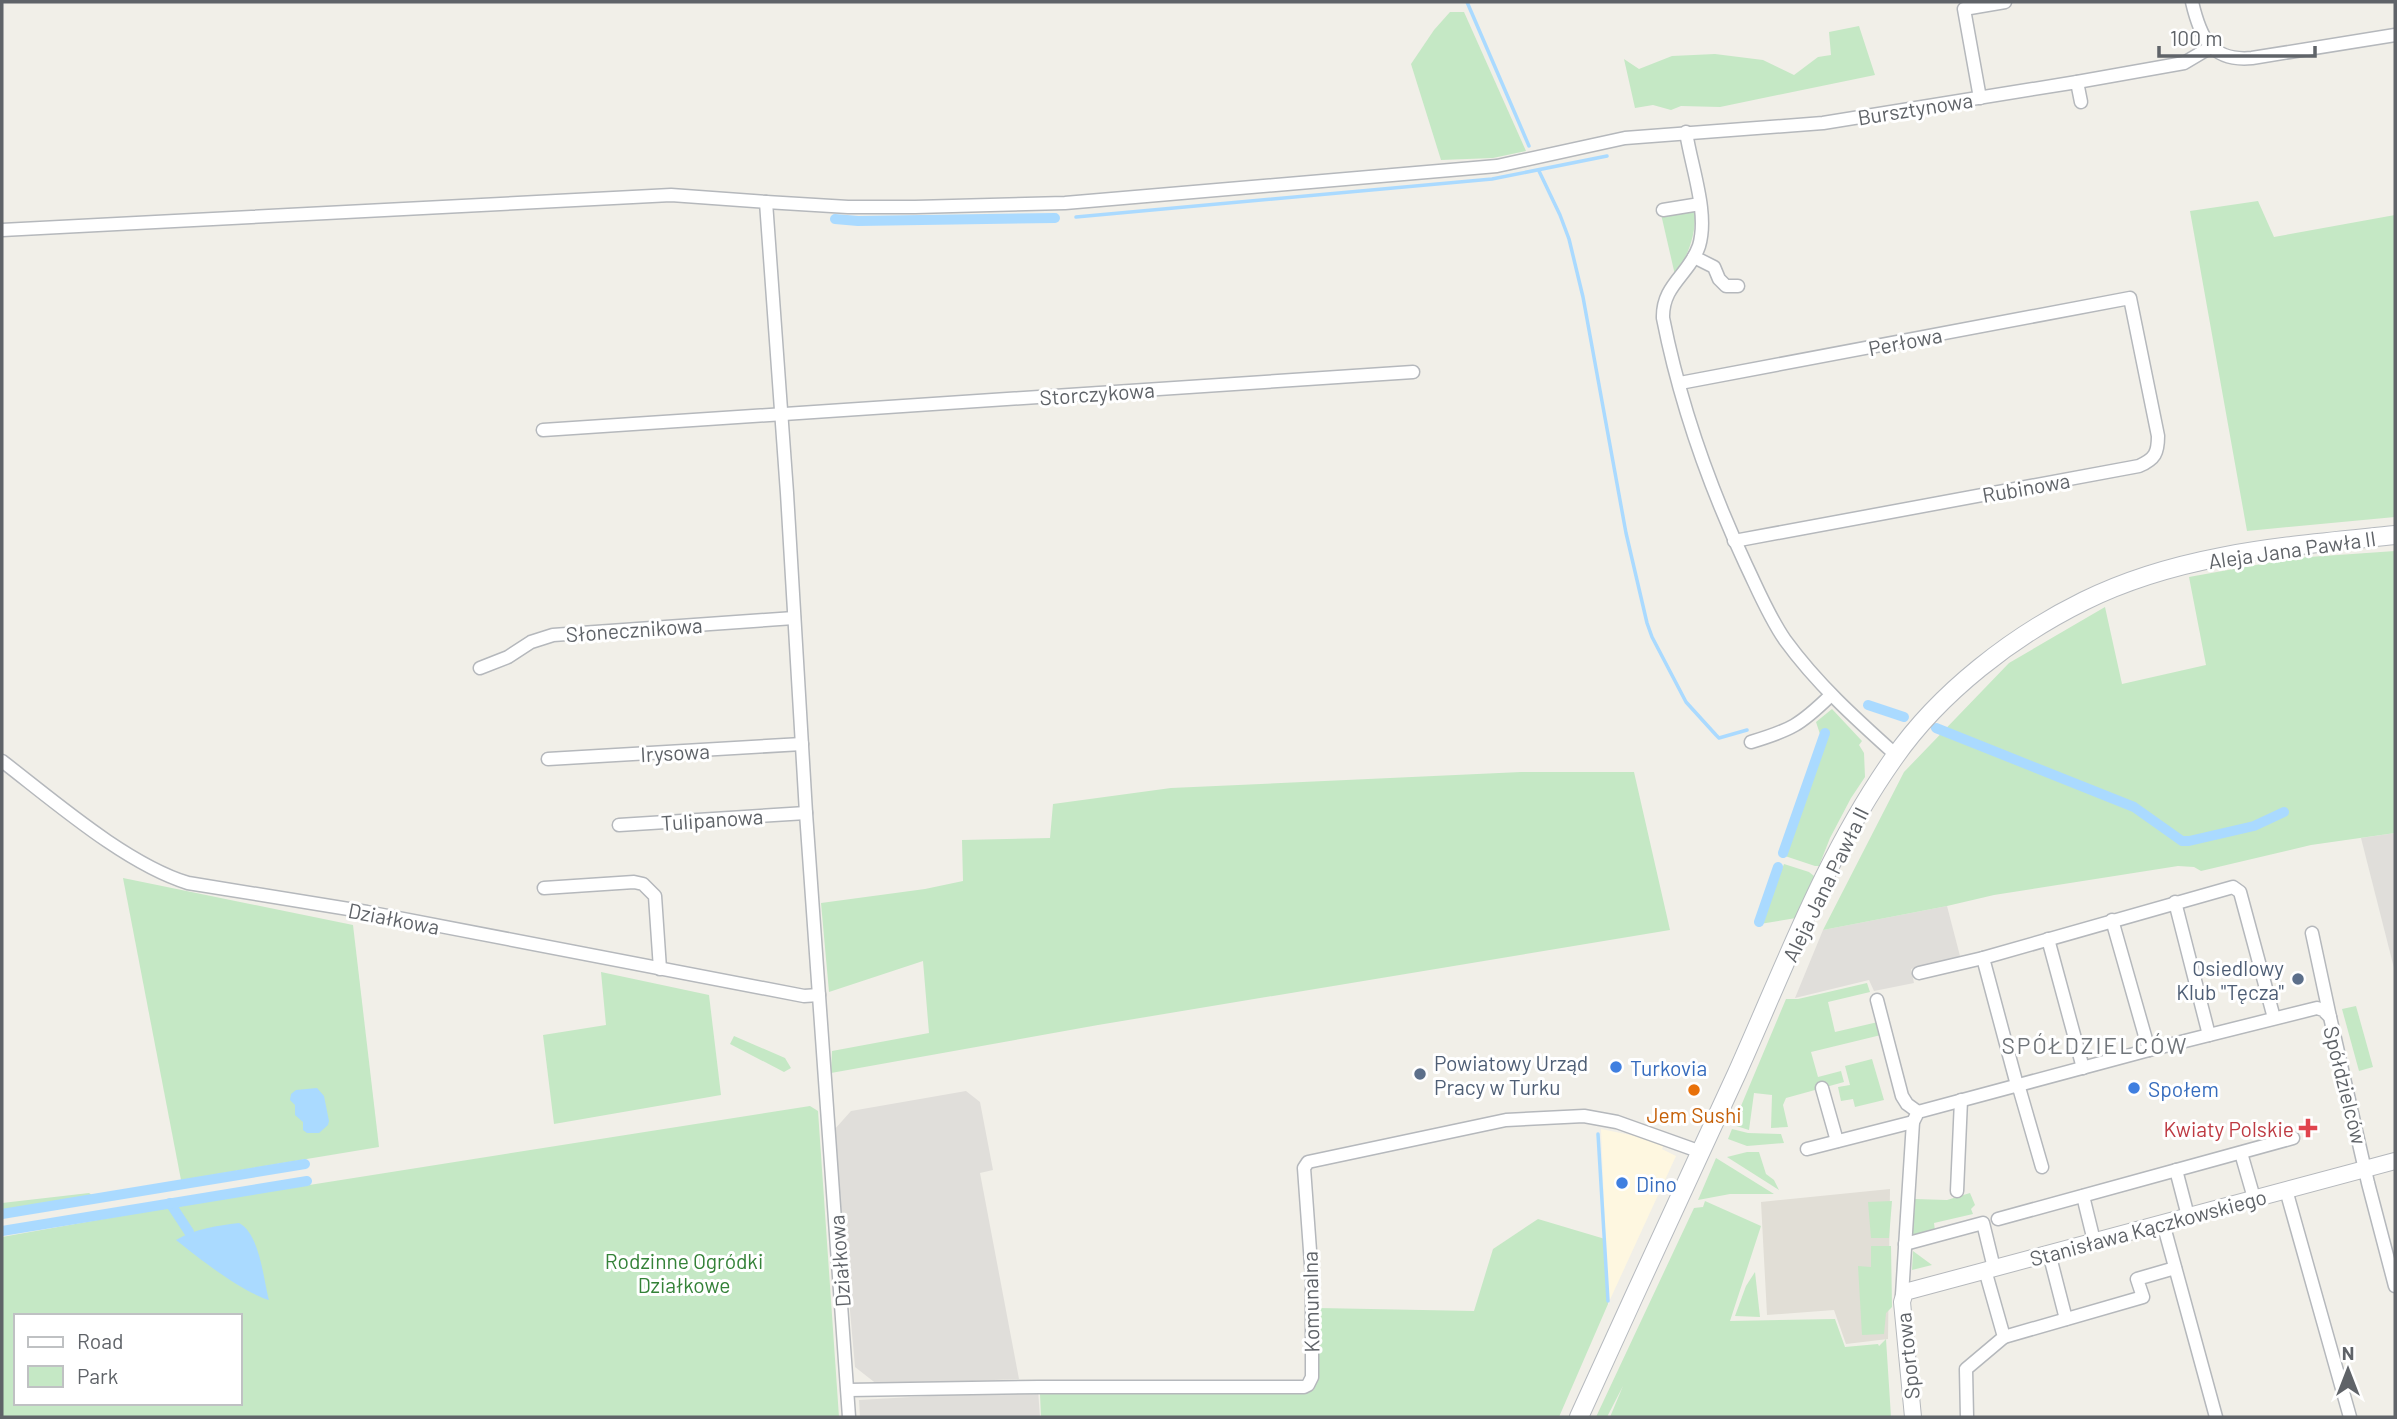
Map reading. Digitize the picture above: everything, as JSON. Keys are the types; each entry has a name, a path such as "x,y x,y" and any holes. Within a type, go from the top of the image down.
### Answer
{"main road":[{"name":"Aleja Jana Pawła II","path":"1579,1417 1840,845 1896,755 1945,699 1984,664 2041,624 2118,585 2174,566 2240,553 2395,535"}],"street":[{"path":"1980,98 1964,9 2005,2"},
{"path":"2192,2 2201,33 2211,47 2226,56 2243,59 2395,35"},
{"name":"Bursztynowa","path":"2,230 671,195 848,207 1090,201 1497,166 1625,138 1824,123 2184,63 2211,47"},
{"path":"2077,82 2081,102"},
{"path":"1686,132 1702,225 1694,257 1669,289 1663,304 1664,324 1707,478 1734,541 1777,627 1830,696 1896,755"},
{"path":"766,202 819,1001"},
{"path":"1663,210 1700,204"},
{"path":"1694,257 1714,267 1719,279 1726,286 1738,286"},
{"name":"Perłowa","path":"1680,383 2130,298"},
{"name":"Rubinowa","path":"1734,541 2139,466 2148,462 2155,457 2158,436 2130,298"},
{"name":"Storczykowa","path":"543,430 1413,372"},
{"name":"Słonecznikowa","path":"480,668 508,657 531,642 553,635 794,618"},
{"path":"1751,742 1785,732 1798,725 1830,696"},
{"name":"Irysowa","path":"548,760 802,744"},
{"name":"Działkowa","path":"2,761 89,827 145,864 173,878 205,886 368,912 819,1001 849,1417"},
{"name":"Tulipanowa","path":"619,825 806,813"},
{"path":"544,888 634,881 650,888 655,895 660,969"},
{"path":"1919,973 1983,958 2233,887 2239,892 2274,1018"},
{"path":"2175,902 2208,1035"},
{"path":"2112,920 2149,1050"},
{"path":"2312,933 2330,1017"},
{"path":"2048,939 2083,1068"},
{"path":"1983,958 2042,1167"},
{"path":"1877,1000 1902,1096 1916,1117 1902,1295"},
{"name":"Spółdzielców","path":"1807,1149 1916,1117 1961,1100 2317,1008 2330,1017 2365,1169 2394,1278"},
{"path":"1822,1088 1837,1141"},
{"path":"1957,1191 1961,1100"},
{"name":"Komunalna","path":"848,1390 1304,1387 1312,1377 1312,1278 1304,1168 1308,1162 1506,1120 1584,1116 1600,1117 1630,1126 1701,1152"},
{"path":"1998,1219 2293,1138"},
{"path":"2241,1153 2254,1198"},
{"name":"Stanisława Kączkowskiego","path":"1902,1295 1909,1290 2395,1161"},
{"path":"2176,1170 2188,1216"},
{"path":"2286,1190 2350,1417"},
{"path":"2083,1196 2094,1241"},
{"path":"1905,1244 1983,1223 1989,1269 2004,1337"},
{"path":"2163,1223 2216,1417"},
{"path":"2049,1253 2066,1319"},
{"path":"1966,1417 1966,1370 2004,1337 2143,1297 2137,1279 2175,1268"},
{"name":"Sportowa","path":"1902,1295 1913,1417"}],"shaded area":[{"path":"2395,833 2395,972 2361,838"},
{"path":"1947,906 1960,956 1911,969 1914,983 1874,991 1869,980 1795,998 1823,930"},
{"path":"966,1091 980,1102 993,1170 980,1173 1019,1379 878,1385 855,1367 834,1130 851,1111"},
{"path":"1601,1129 1665,1142 1662,1149 1676,1156 1608,1304"},
{"path":"1890,1189 1888,1339 1846,1344 1834,1310 1767,1315 1761,1202"},
{"path":"1038,1390 1040,1417 860,1417 859,1400"}],"green space":[{"path":"1450,12 1464,12 1526,151 1493,158 1441,160 1411,64"},
{"path":"1859,26 1875,75 1720,107 1681,106 1671,110 1653,105 1635,108 1624,59 1639,69 1672,56 1715,54 1763,60 1794,75 1818,57 1831,55 1829,32"},
{"path":"2258,201 2274,237 2395,215 2395,517 2247,531 2190,211"},
{"path":"1695,209 1691,244 1675,275 1661,214"},
{"path":"2395,551 2395,833 2311,845 2201,871 2194,867 2178,866 1994,895 1823,930 1904,772 2009,663 2105,607 2122,684 2206,665 2189,577 2295,558"},
{"path":"1832,709 1862,741 1859,745 1864,753 1865,777 1830,838 1819,866 1815,866 1785,856 1820,743 1816,722"},
{"path":"1521,772 1634,772 1670,930 1098,1025 831,1073 832,1051 929,1033 923,961 829,992 821,903 963,881 962,840 1050,838 1053,804 1171,788"},
{"path":"1784,864 1809,872 1814,876 1812,882 1796,918 1760,924"},
{"path":"123,878 353,925 379,1147 181,1180"},
{"path":"601,972 709,995 721,1095 554,1124 543,1035 606,1025"},
{"path":"1867,983 1870,992 1828,1002 1835,1032 1878,1022 1881,1035 1811,1052 1818,1077 1841,1071 1844,1082 1786,1098 1783,1105 1788,1127 1771,1128 1772,1095 1754,1093 1749,1130 1733,1125 1786,999 1798,999"},
{"path":"2356,1006 2373,1067 2359,1071 2342,1009"},
{"path":"734,1036 785,1058 791,1068 784,1072 730,1044"},
{"path":"1872,1059 1884,1100 1855,1107 1853,1099 1841,1101 1838,1087 1850,1085 1845,1066"},
{"name":"Rodzinne Ogródki Działkowe","path":"810,1106 818,1111 839,1417 2,1417 2,1237 182,1205"},
{"path":"1732,1129 1748,1133 1781,1134 1784,1143 1747,1146 1728,1139"},
{"path":"1759,1152 1766,1174 1774,1180 1779,1190 1727,1157"},
{"path":"1716,1158 1774,1194 1730,1194 1698,1200"},
{"path":"89,1193 101,1202 2,1218 2,1203"},
{"path":"1970,1193 1975,1205 1971,1209 1973,1214 1934,1223 1935,1231 1912,1237 1915,1199 1947,1200"},
{"path":"1705,1201 1761,1226 1730,1321 1835,1319 1845,1347 1879,1346 1886,1339 1891,1417 1610,1417 1623,1386 1607,1417 1596,1417 1694,1208 1703,1207"},
{"path":"1892,1201 1889,1238 1871,1238 1868,1202"},
{"path":"1538,1219 1605,1239 1608,1304 1559,1417 1041,1417 1040,1394 1314,1390 1319,1308 1474,1311 1493,1249"},
{"path":"1871,1246 1891,1246 1892,1307 1886,1313 1884,1334 1862,1335 1858,1266 1871,1267"},
{"path":"1913,1251 1932,1265 1912,1270"},
{"path":"1755,1272 1760,1317 1735,1316 1746,1286"}],"water":[{"path":"317,1088 324,1096 329,1121 319,1133 307,1133 303,1130 303,1122 295,1115 295,1105 290,1100 291,1094 296,1090"},
{"path":"239,1223 252,1237 256,1246 269,1300 233,1282 176,1240 199,1230"}],"waterway":[{"path":"1467,2 1529,146"},
{"path":"1076,217 1492,179 1607,156"},
{"path":"1539,171 1569,239 1583,297 1626,533 1652,637 1686,702 1719,738 1747,730"},
{"path":"835,219 858,221 1055,218"},
{"path":"1868,705 1904,717"},
{"path":"1936,728 2134,807 2182,841 2254,826 2284,812"},
{"path":"1783,853 1825,733"},
{"path":"1759,922 1778,867"},
{"path":"1598,1134 1608,1301"},
{"path":"2,1214 305,1164"},
{"path":"2,1231 307,1181"},
{"path":"170,1203 189,1232"}],"place":[{"name":"Osiedlowy Klub \"Tęcza\"","path":"2298,979"},
{"name":"Turkovia","path":"1616,1067"},
{"name":"Powiatowy Urząd Pracy w Turku","path":"1420,1074"},
{"name":"Społem","path":"2134,1088"},
{"name":"Jem Sushi","path":"1694,1090"},
{"name":"Kwiaty Polskie","path":"2308,1128"},
{"name":"Dino","path":"1622,1183"}],"district":[{"name":"SPÓŁDZIELCÓW","path":"2095,1045"}]}
